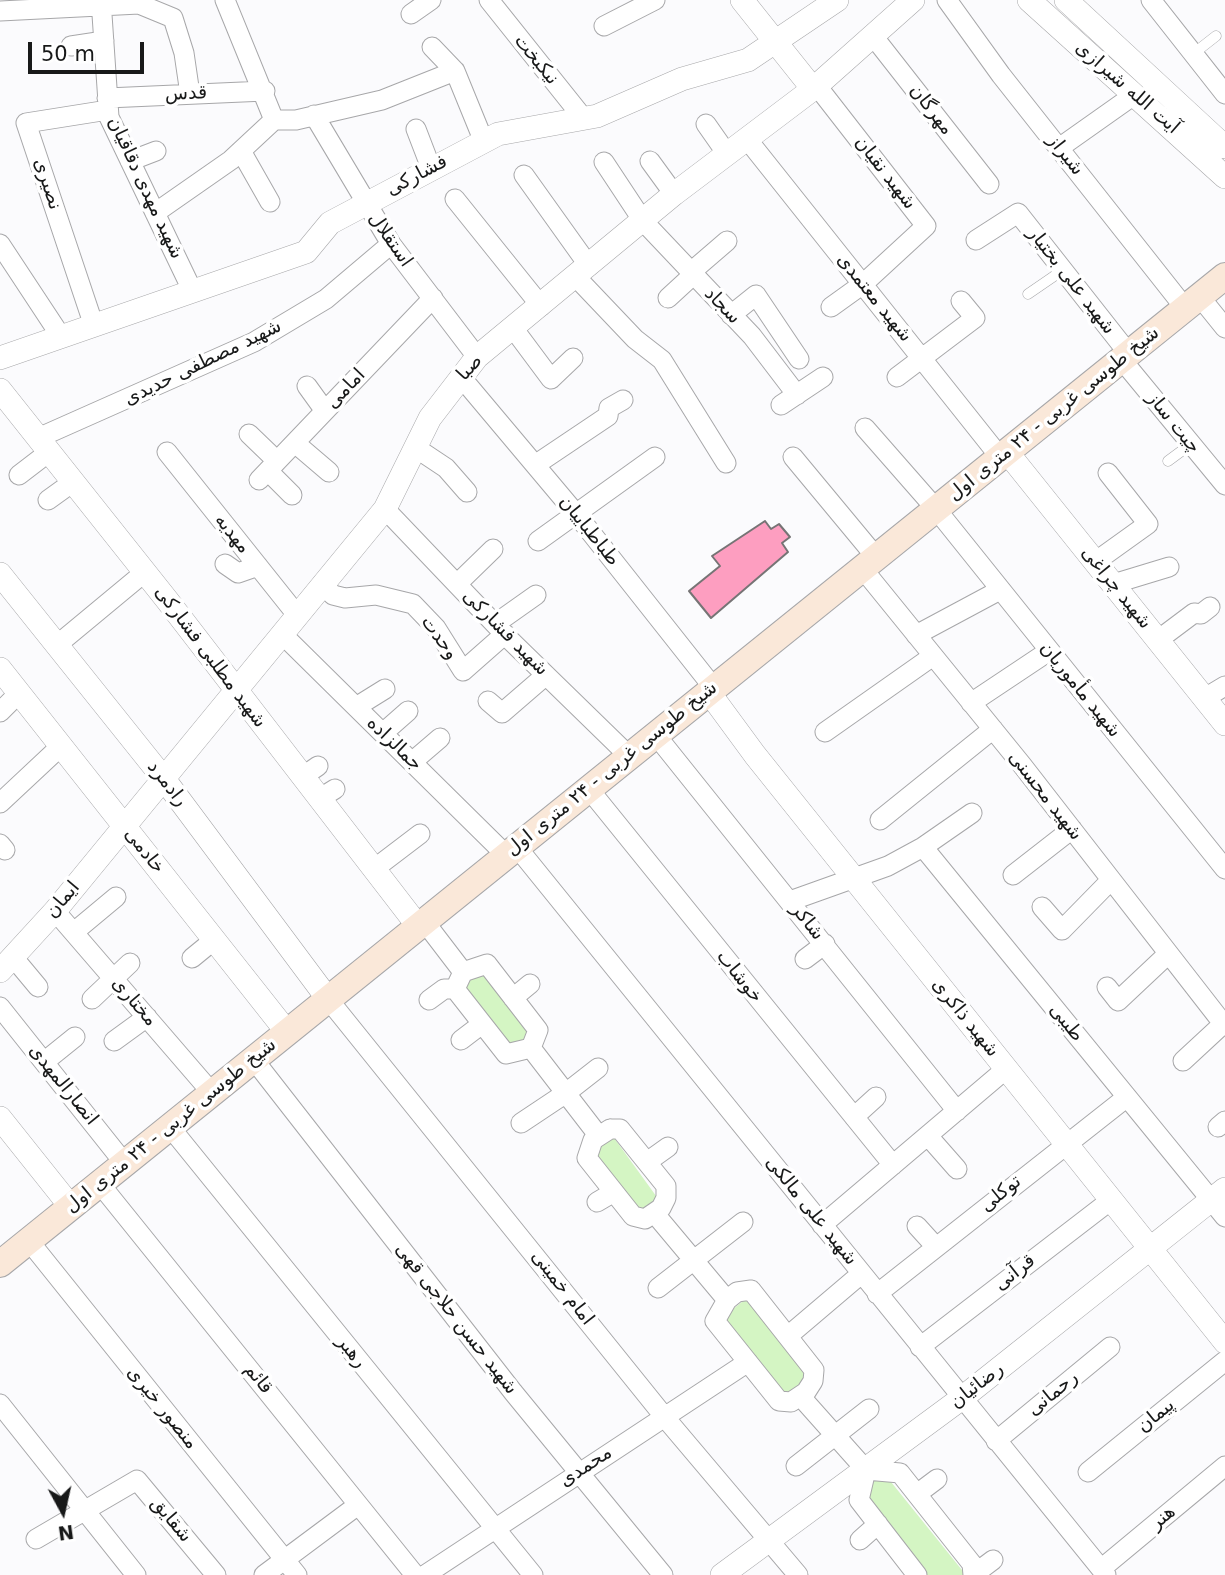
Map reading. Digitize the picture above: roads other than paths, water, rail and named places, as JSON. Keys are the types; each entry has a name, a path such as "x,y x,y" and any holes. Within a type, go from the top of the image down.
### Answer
{"main road":[{"name":"شیخ طوسی غربی - ۲۴ متری اول","path":"0,1264 1225,276"}],"street":[{"path":"225,0 265,91 274,120"},
{"path":"411,14 431,0"},
{"name":"نیکبخت","path":"489,0 584,119"},
{"path":"604,26 655,0"},
{"path":"741,0 815,88"},
{"name":"فشارکی","path":"0,358 93,323 306,252 330,223 430,168 484,142 526,127 565,124 584,119 682,79 748,60 777,43 837,0"},
{"name":"صبا","path":"124,827 385,509 430,418 477,357 674,194 815,88 914,0"},
{"name":"شیراز","path":"947,0 1059,148 1193,302 1225,328"},
{"name":"آیت الله شیرازی","path":"1028,0 1134,95 1222,161"},
{"path":"1066,0 1222,161"},
{"path":"1151,0 1225,94"},
{"path":"0,11 102,2 139,4 173,18 184,53 190,94"},
{"name":"شهید مهدی دقاقیان","path":"102,2 107,104 130,161 192,289"},
{"name":"مهرگان","path":"873,36 989,184"},
{"path":"71,46 104,41"},
{"path":"432,47 455,71 484,142"},
{"path":"155,213 241,150 274,120 296,120 382,100 455,71"},
{"name":"شهید نقیان","path":"815,88 926,226 863,284"},
{"name":"قدس","path":"107,104 190,94 265,91"},
{"path":"1059,148 1134,95"},
{"name":"نصیری","path":"93,323 26,123 107,104"},
{"name":"استقلال","path":"314,115 391,244 477,357"},
{"path":"706,124 727,154"},
{"path":"416,129 430,168"},
{"name":"شهید معتمدی","path":"747,139 922,359 1004,454"},
{"path":"241,150 270,202"},
{"path":"130,161 156,151"},
{"path":"650,161 674,194"},
{"name":"سجاد","path":"604,162 643,220 752,336 789,400 823,377"},
{"path":"551,182 528,181 582,272 635,339 662,360 726,463"},
{"path":"454,199 541,306"},
{"name":"شهید علی بختیار","path":"976,240 1018,213 1063,270 1125,357"},
{"path":"668,298 727,241"},
{"path":"0,244 60,335"},
{"name":"شهید مصطفی حدیدی","path":"19,475 44,445 254,342 326,299 391,244"},
{"path":"831,307 863,284"},
{"path":"731,315 756,295 799,359"},
{"name":"امامی","path":"268,471 433,298"},
{"path":"897,377 975,318 961,301"},
{"path":"513,328 551,380 573,358"},
{"name":"چیت ساز","path":"1125,357 1225,485"},
{"name":"طباطباییان","path":"461,377 577,515 711,689"},
{"path":"306,386 325,411"},
{"name":"شهید مطلبی فشارکی","path":"0,390 44,445 77,495 145,572 236,691 310,771 374,869 421,923"},
{"path":"535,465 608,416 609,408 623,400"},
{"name":"شهید مأموریان","path":"865,428 936,509 1225,869"},
{"path":"249,434 268,471 292,495"},
{"path":"295,443 329,472"},
{"path":"416,449 446,468 467,492"},
{"name":"مهدیه","path":"167,452 297,615"},
{"name":"شهید چراغی","path":"1004,454 1096,562 1225,724"},
{"path":"538,541 655,457"},
{"name":"شهید محسنی","path":"793,457 869,562 916,635 1072,829 1224,1025"},
{"path":"1096,562 1148,524 1108,473"},
{"path":"48,500 77,495"},
{"name":"شهید فشارکی","path":"385,509 500,629 628,755"},
{"path":"457,584 493,549"},
{"path":"225,564 238,573 258,566"},
{"path":"1113,584 1169,567"},
{"path":"57,645 145,572"},
{"name":"رادمرد","path":"0,573 164,779 328,999"},
{"name":"وحدت","path":"323,584 333,595 345,598 376,595 413,604 436,628 463,671 500,629"},
{"path":"916,635 1000,590"},
{"path":"500,629 536,595"},
{"path":"1158,640 1194,613 1201,614 1210,607"},
{"name":"جمالزاده","path":"282,635 412,762 511,850"},
{"path":"971,703 1049,651"},
{"path":"825,733 933,656"},
{"name":"خادمی","path":"0,669 287,1032"},
{"path":"488,701 502,713 546,675"},
{"path":"1205,698 1225,686"},
{"name":"شهید ذاکری","path":"711,689 854,879 1225,1342"},
{"path":"356,707 385,690"},
{"path":"0,712 19,693"},
{"path":"383,733 408,712"},
{"path":"880,820 993,729"},
{"name":"شاکر","path":"655,734 957,1111"},
{"path":"412,762 440,738"},
{"path":"0,803 61,746"},
{"name":"خوشاب","path":"588,788 893,1165"},
{"path":"790,901 854,879 923,847 972,813"},
{"name":"ایمان","path":"6,964 55,911 124,827"},
{"path":"1013,875 1072,829"},
{"path":"374,869 421,834"},
{"name":"طیبی","path":"923,847 1127,1097 1220,1202"},
{"name":"شهید علی مالکی","path":"511,850 822,1225 1103,1572"},
{"path":"1041,907 1062,930 1111,880"},
{"path":"74,932 116,897"},
{"name":"مختاری","path":"55,911 212,1093"},
{"path":"421,923 459,981 482,1024 506,1054 531,1048"},
{"path":"192,958 214,940"},
{"path":"805,959 825,944"},
{"path":"1107,987 1118,1001 1168,954"},
{"path":"92,999 130,963"},
{"path":"6,964 38,986"},
{"path":"429,1000 487,964 538,1030 531,1048"},
{"path":"513,998 530,984"},
{"name":"امام خمینی","path":"328,999 664,1417 798,1575"},
{"name":"انصارالمهدی","path":"0,1007 125,1164"},
{"path":"114,1041 147,1017"},
{"path":"461,1040 482,1024"},
{"path":"1183,1061 1224,1025"},
{"path":"44,1062 75,1037"},
{"path":"531,1048 598,1135"},
{"name":"شهید حسن حلاجی قهی","path":"254,1060 578,1472 663,1575"},
{"path":"521,1123 598,1068"},
{"path":"822,1225 1006,1069"},
{"path":"854,1117 876,1097"},
{"name":"توکلی","path":"877,1294 1065,1143 1127,1097"},
{"path":"0,1118 71,1207"},
{"name":"رهبر","path":"170,1127 533,1575"},
{"path":"620,1129 647,1162 666,1186 666,1198 655,1214 645,1219 633,1216 606,1197 587,1158 598,1135 620,1129"},
{"path":"928,1136 957,1169"},
{"path":"647,1162 668,1147"},
{"name":"قائم","path":"100,1184 415,1575"},
{"name":"قرآنی","path":"920,1347 1111,1200"},
{"name":"رضائیان","path":"722,1575 866,1470 1152,1250 1220,1202"},
{"path":"655,1214 727,1300"},
{"path":"658,1288 743,1222"},
{"path":"917,1226 936,1247"},
{"name":"منصور خیری","path":"29,1241 297,1575"},
{"path":"788,1336 861,1274"},
{"path":"751,1290 788,1336 814,1370 813,1381 801,1396 791,1402 779,1401 715,1321 727,1300 737,1292 751,1290"},
{"name":"رحمانی","path":"996,1441 1110,1347"},
{"name":"پیمان","path":"1088,1472 1225,1361"},
{"name":"محمدی","path":"425,1575 748,1362"},
{"path":"801,1396 866,1470 900,1473 972,1564 973,1575"},
{"path":"0,1404 136,1575"},
{"path":"796,1466 869,1409"},
{"name":"هنر","path":"1103,1572 1225,1466"},
{"path":"866,1470 859,1500 917,1575"},
{"path":"917,1494 937,1479"},
{"name":"شقایق","path":"86,1512 137,1480 216,1575"},
{"path":"264,1575 358,1505"},
{"path":"36,1539 86,1512"},
{"path":"860,1540 878,1524"},
{"path":"973,1575 993,1560"}],"lane":[{"path":"1194,54 1216,36"},
{"path":"1028,294 1063,270"},
{"path":"1168,460 1191,444"}]}
